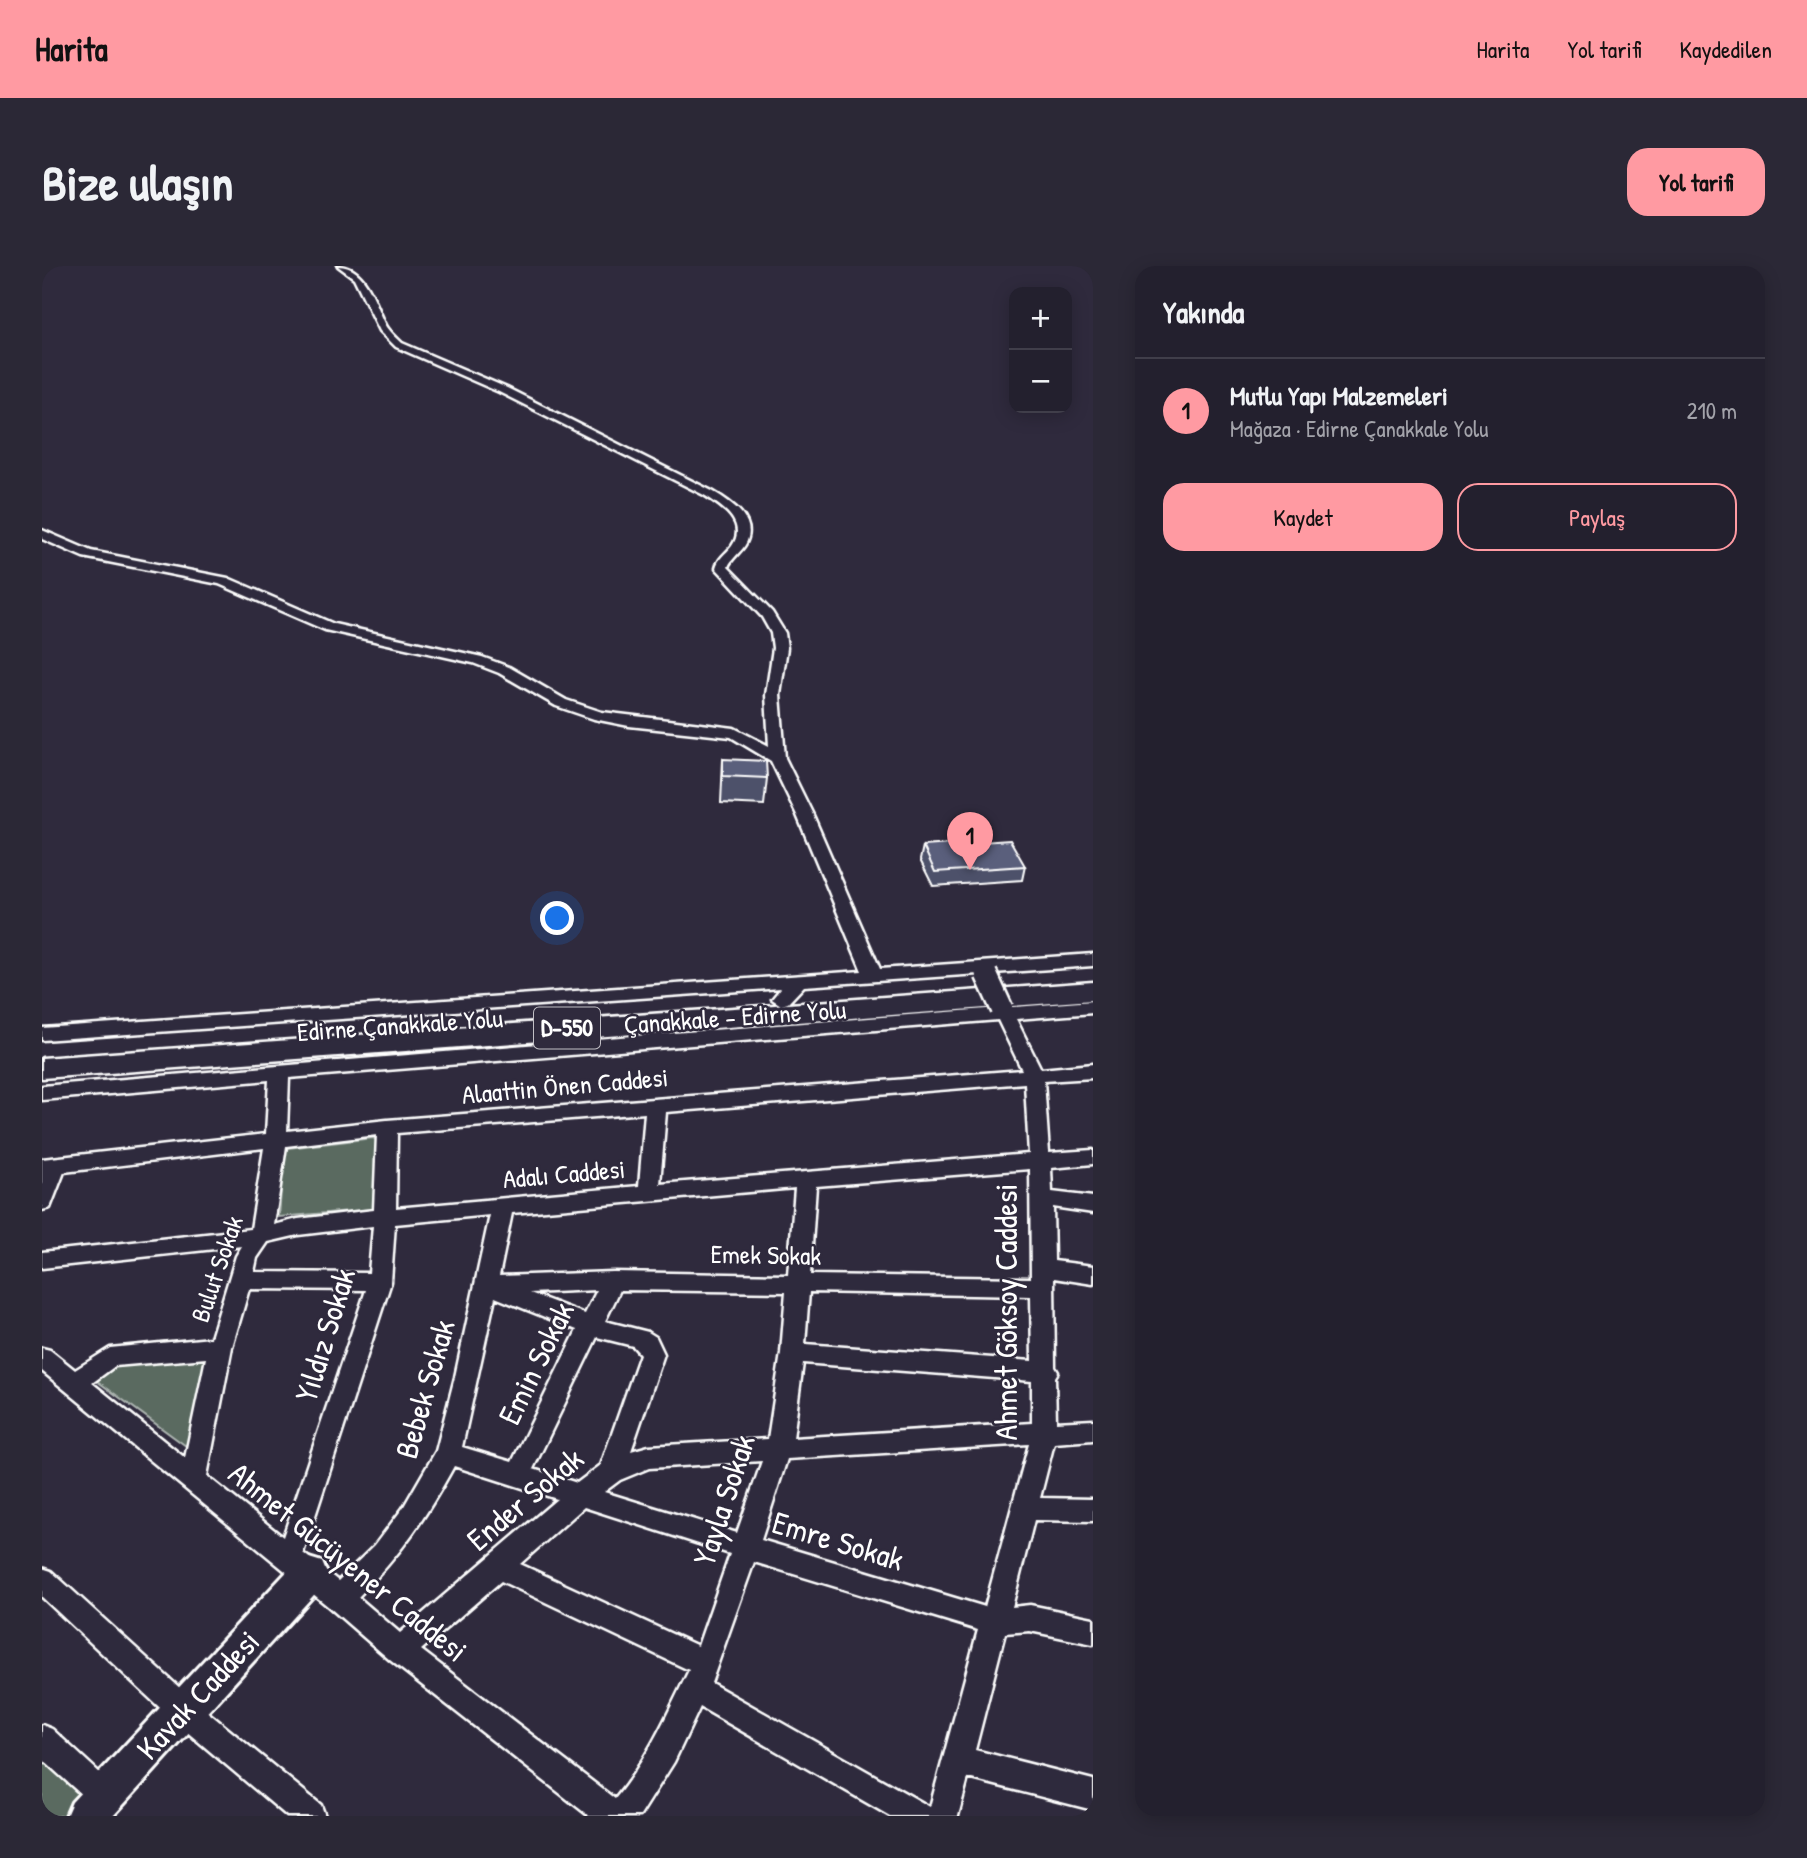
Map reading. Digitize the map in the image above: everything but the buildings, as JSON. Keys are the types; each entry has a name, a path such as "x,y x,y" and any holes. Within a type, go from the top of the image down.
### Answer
{"highway":[{"name":"Edirne Çanakkale Yolu","path":"42,1051 676,998 1018,973 1093,975"},
{"name":"Çanakkale - Edirne Yolu","path":"42,1068 1093,991"}],"main road":[{"name":"Kavak Caddesi","path":"95,1806 183,1710 299,1565"}],"street":[{"path":"342,266 358,277 385,331 399,345 503,390 708,493 734,511 743,525 743,537 723,564 723,572 767,615 780,640 773,695 777,758 805,815 873,975"},
{"path":"42,534 87,554 223,581 330,626 477,660 504,670 561,703 599,716 629,722 734,733 756,743 777,758"},
{"path":"790,990 873,975 1018,973 1093,960"},
{"path":"42,1034 676,998"},
{"path":"42,1093 620,1043 997,999 1093,1007"},
{"name":"Ahmet Göksoy Caddesi","path":"943,1816 960,1761 1044,1433 1046,1372 1042,1198 1034,1075 997,999"},
{"name":"Alaattin Önen Caddesi","path":"49,1166 387,1126 1093,1071"},
{"name":"Bulut Sokak","path":"193,1481 220,1347 247,1256 261,1236 276,1141 279,1073"},
{"path":"649,1194 656,1105"},
{"name":"Yıldız Sokak","path":"299,1565 380,1282 387,1126"},
{"name":"Adalı Caddesi","path":"42,1259 261,1236 291,1228 385,1217 806,1179 1093,1157"},
{"path":"42,1202 49,1166"},
{"name":"Yayla Sokak","path":"621,1816 643,1788 664,1752 700,1677 779,1447 793,1353 806,1179"},
{"path":"1042,1198 1093,1205"},
{"name":"Bebek Sokak","path":"339,1598 384,1553 412,1516 447,1452 487,1285 502,1208"},
{"name":"Emek Sokak","path":"487,1285 613,1281 799,1283 1093,1275"},
{"path":"240,1280 380,1282"},
{"name":"Emin Sokak","path":"519,1475 613,1281"},
{"path":"487,1285 591,1326"},
{"name":"Ender Sokak","path":"400,1651 579,1496 611,1472 652,1354 648,1344 640,1339 591,1326"},
{"path":"74,1383 110,1357 220,1347"},
{"path":"793,1353 1046,1372"},
{"name":"Ahmet Gücüyener Caddesi","path":"44,1362 74,1383 299,1565 400,1651 614,1816"},
{"path":"611,1472 649,1457 1093,1430"},
{"name":"Emre Sokak","path":"447,1452 743,1547 994,1622 1030,1618 1093,1631"},
{"path":"1026,1510 1093,1510"},
{"path":"498,1566 700,1677 919,1816"},
{"path":"42,1580 183,1710 310,1816"},
{"path":"42,1739 95,1806"},
{"path":"960,1761 1093,1795"}],"green space":[{"path":"373,1138 379,1141 375,1209 279,1217 284,1151 287,1148"},
{"path":"209,1358 193,1441 186,1446 93,1378 114,1366"},
{"path":"42,1756 84,1796 66,1816 42,1816"}],"place":[{"name":"Mutlu Yapı Malzemeleri","path":"970,870"}]}
